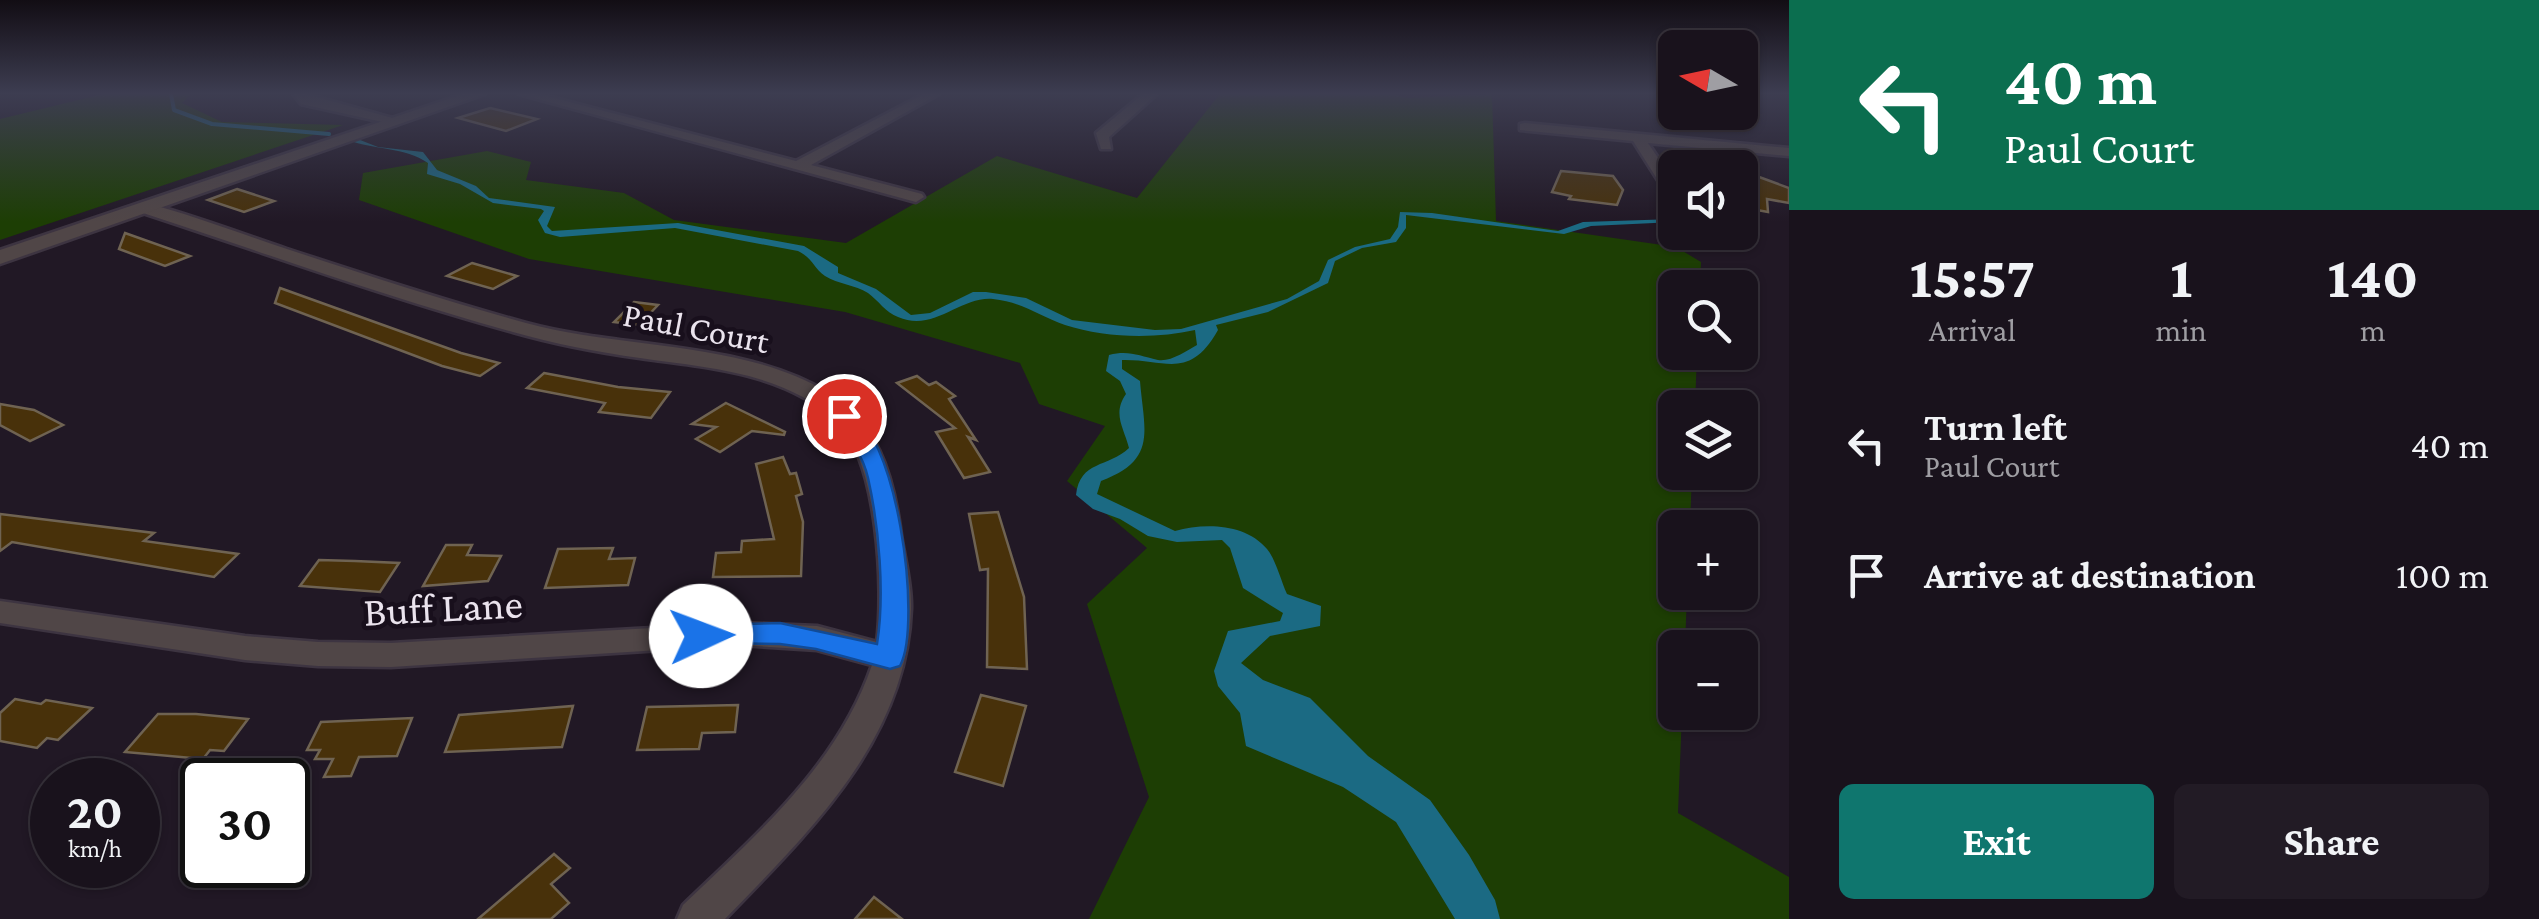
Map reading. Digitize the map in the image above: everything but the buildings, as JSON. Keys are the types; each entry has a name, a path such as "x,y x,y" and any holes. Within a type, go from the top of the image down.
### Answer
{"street":[{"path":"0,256 349,137"},
{"path":"687,137 916,197"},
{"path":"797,166 852,137"},
{"path":"1101,137 1106,146"},
{"path":"1626,137 1789,152"},
{"path":"1637,138 1658,169"},
{"name":"Paul Court","path":"144,207 510,325 614,348 722,365 784,381 811,393 844,416 859,434 880,475 896,607 890,658 875,702 854,744 820,793 697,919"},
{"name":"Buff Lane","path":"0,612 246,648 318,654 391,655 780,634 816,638 890,658"}],"green space":[{"path":"0,137 308,137 0,240"},
{"path":"1186,137 1493,137 1496,221 1658,244 1658,250 1681,250 1701,262 1701,270 1658,270 1658,370 1696,370 1696,390 1658,390 1658,490 1691,490 1691,510 1658,510 1658,610 1686,610 1686,630 1658,630 1658,730 1681,730 1678,813 1789,877 1789,919 1089,919 1149,797 1087,604 1147,548 1067,481 1105,426 1039,404 1020,363 845,312 529,259 359,200 363,173 487,151 531,162 526,180 624,193 674,220 846,243 997,156 1137,198"}],"water":[{"path":"355,138 378,147 423,152 437,170 476,186 489,198 555,207 547,226 552,231 678,223 804,246 838,267 838,273 876,289 911,315 930,313 973,292 986,292 1026,298 1072,320 1155,330 1181,329 1287,299 1319,281 1328,260 1355,247 1390,239 1398,227 1400,212 1558,231 1583,222 1658,220 1658,223 1591,226 1564,234 1406,215 1406,228 1396,242 1362,248 1335,261 1328,283 1268,312 1216,325 1218,330 1207,346 1186,362 1122,360 1122,369 1140,381 1143,442 1132,464 1101,481 1097,494 1175,531 1224,527 1247,534 1267,549 1287,594 1321,606 1320,626 1270,636 1241,663 1263,680 1310,698 1368,756 1430,800 1469,855 1495,900 1500,919 1455,919 1396,822 1343,787 1246,746 1240,713 1218,686 1214,671 1228,631 1280,621 1283,613 1243,588 1230,548 1222,540 1177,542 1148,536 1093,509 1076,495 1089,470 1129,448 1119,415 1126,394 1120,381 1106,371 1109,355 1128,353 1168,359 1197,345 1195,330 1147,336 1097,333 993,299 969,303 935,318 911,321 894,315 863,290 825,276 798,251 675,228 560,237 545,233 538,220 544,211 541,209 493,203 460,184 427,174 428,163 419,158 348,140"}],"route":[{"path":"701,636 780,634 816,638 890,658 896,607 880,475 859,434 844,416"}]}
